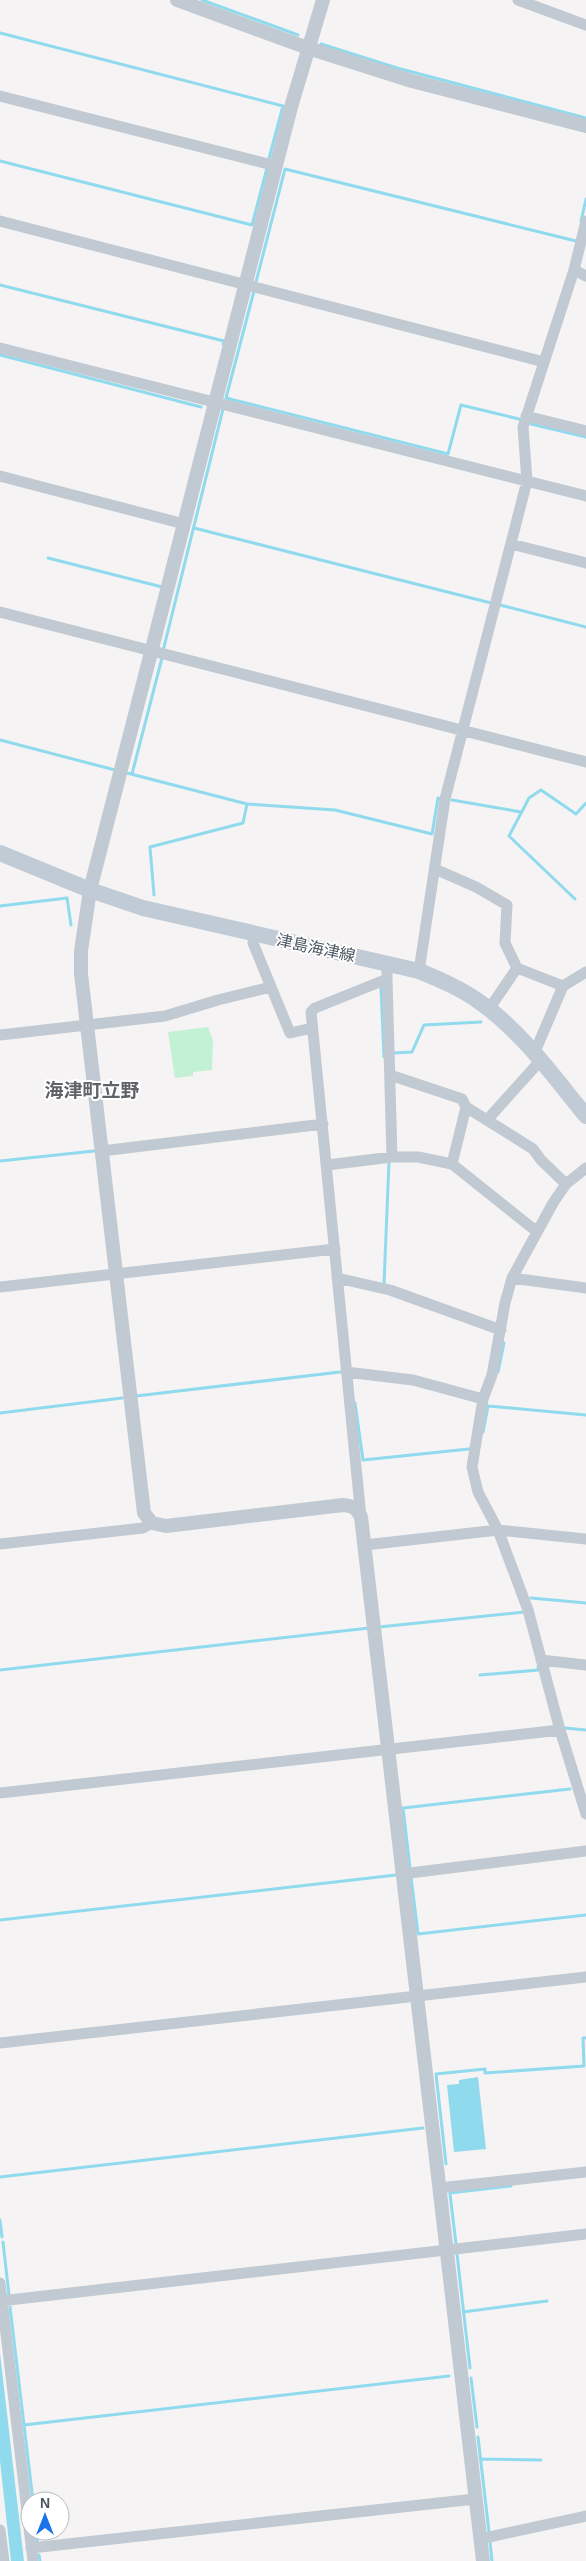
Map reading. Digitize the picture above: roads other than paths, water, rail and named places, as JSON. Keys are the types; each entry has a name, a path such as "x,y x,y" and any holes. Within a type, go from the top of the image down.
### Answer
{"main road":[{"name":"津島海津線","path":"0,853 90,890 143,908 254,934 387,971 419,971 454,986 489,1009 537,1058 586,1116"}],"street":[{"path":"176,0 308,48 412,80 586,126"},
{"path":"323,0 276,166 90,890 81,951 87,1026 144,1513 152,1523 166,1526 343,1505 352,1506 358,1510 361,1517"},
{"path":"518,0 586,25"},
{"path":"0,96 276,166"},
{"path":"0,221 544,362"},
{"path":"419,971 445,799 527,481 523,427 574,270 586,221"},
{"path":"574,270 586,276"},
{"path":"0,348 586,496"},
{"path":"526,416 586,431"},
{"path":"0,476 184,524"},
{"path":"511,544 586,563"},
{"path":"0,612 586,762"},
{"path":"435,869 476,887 507,905 504,936 516,968 563,986"},
{"path":"254,934 253,943 290,1034 312,1028"},
{"path":"489,1009 516,968"},
{"path":"392,1157 387,971 315,1008 311,1012 361,1517 482,2561"},
{"path":"487,1120 537,1058 563,986 586,972"},
{"path":"0,1035 165,1016 271,987"},
{"path":"390,1074 462,1099 466,1107 533,1149 541,1160 566,1184"},
{"path":"452,1164 466,1107"},
{"path":"102,1150 323,1124"},
{"path":"327,1165 392,1157 418,1157 452,1164 536,1231"},
{"path":"586,1168 566,1184 536,1231 512,1278 492,1375 483,1399 472,1468 478,1492 498,1530 528,1610 560,1730 582,1793 586,1814"},
{"path":"0,1288 334,1249"},
{"path":"337,1278 390,1290 501,1330"},
{"path":"512,1278 586,1288"},
{"path":"346,1372 413,1380 483,1399"},
{"path":"0,1544 143,1528 152,1523"},
{"path":"365,1545 498,1530 586,1539"},
{"path":"541,1660 586,1665"},
{"path":"0,1793 560,1730"},
{"path":"402,1874 586,1851"},
{"path":"0,2043 586,1977"},
{"path":"439,2188 586,2172"},
{"path":"1,2301 586,2234"},
{"path":"0,2283 33,2561"},
{"path":"31,2548 475,2499"},
{"path":"480,2539 586,2516"},
{"path":"0,2530 2,2554"}],"water":[{"path":"478,2077 486,2149 454,2152 447,2085 459,2084 459,2080"},
{"path":"0,2353 20,2526 20,2541 22,2541 24,2561 11,2561 0,2461"}],"waterway":[{"path":"202,0 298,35"},
{"path":"0,33 283,106 268,162"},
{"path":"321,44 397,68 586,118"},
{"path":"0,161 252,225 267,168"},
{"path":"256,282 285,169 576,241"},
{"path":"581,221 586,199"},
{"path":"0,285 224,341 223,344"},
{"path":"254,291 226,398 448,454 461,405 519,419"},
{"path":"0,355 201,407"},
{"path":"163,651 223,409"},
{"path":"531,424 586,437"},
{"path":"194,528 491,603"},
{"path":"48,558 162,587"},
{"path":"500,605 586,627"},
{"path":"132,774 162,658"},
{"path":"0,740 115,770"},
{"path":"127,773 247,804 335,810 432,834 438,798 441,799"},
{"path":"575,899 509,836 529,798 541,790 576,814 586,803"},
{"path":"452,800 521,812"},
{"path":"154,895 150,847 243,823 247,804"},
{"path":"0,906 67,898 71,925"},
{"path":"381,988 384,1057"},
{"path":"394,1053 412,1052 424,1025 481,1022"},
{"path":"0,1161 94,1151"},
{"path":"384,1284 389,1162"},
{"path":"498,1372 504,1343"},
{"path":"136,1396 340,1372"},
{"path":"0,1413 122,1398"},
{"path":"355,1403 363,1460 469,1449"},
{"path":"483,1432 488,1406 586,1415"},
{"path":"531,1598 586,1603"},
{"path":"379,1627 524,1612"},
{"path":"0,1670 369,1628"},
{"path":"480,1675 539,1670 538,1667"},
{"path":"565,1728 586,1730"},
{"path":"410,1868 403,1808 570,1789"},
{"path":"0,1920 396,1875"},
{"path":"411,1877 418,1934 586,1915"},
{"path":"446,2164 436,2074 485,2069 485,2073 584,2066 583,2038 586,2038"},
{"path":"0,2177 423,2128"},
{"path":"450,2193 511,2186"},
{"path":"450,2194 456,2244"},
{"path":"0,2220 2,2237"},
{"path":"3,2242 9,2295"},
{"path":"457,2254 470,2368"},
{"path":"463,2312 547,2301"},
{"path":"10,2307 32,2491"},
{"path":"24,2425 449,2376"},
{"path":"471,2378 477,2427"},
{"path":"478,2437 489,2532"},
{"path":"480,2459 541,2460"},
{"path":"490,2542 492,2561"},
{"path":"39,2555 40,2561"}],"district":[{"name":"海津町立野","path":"92,1090"}]}
